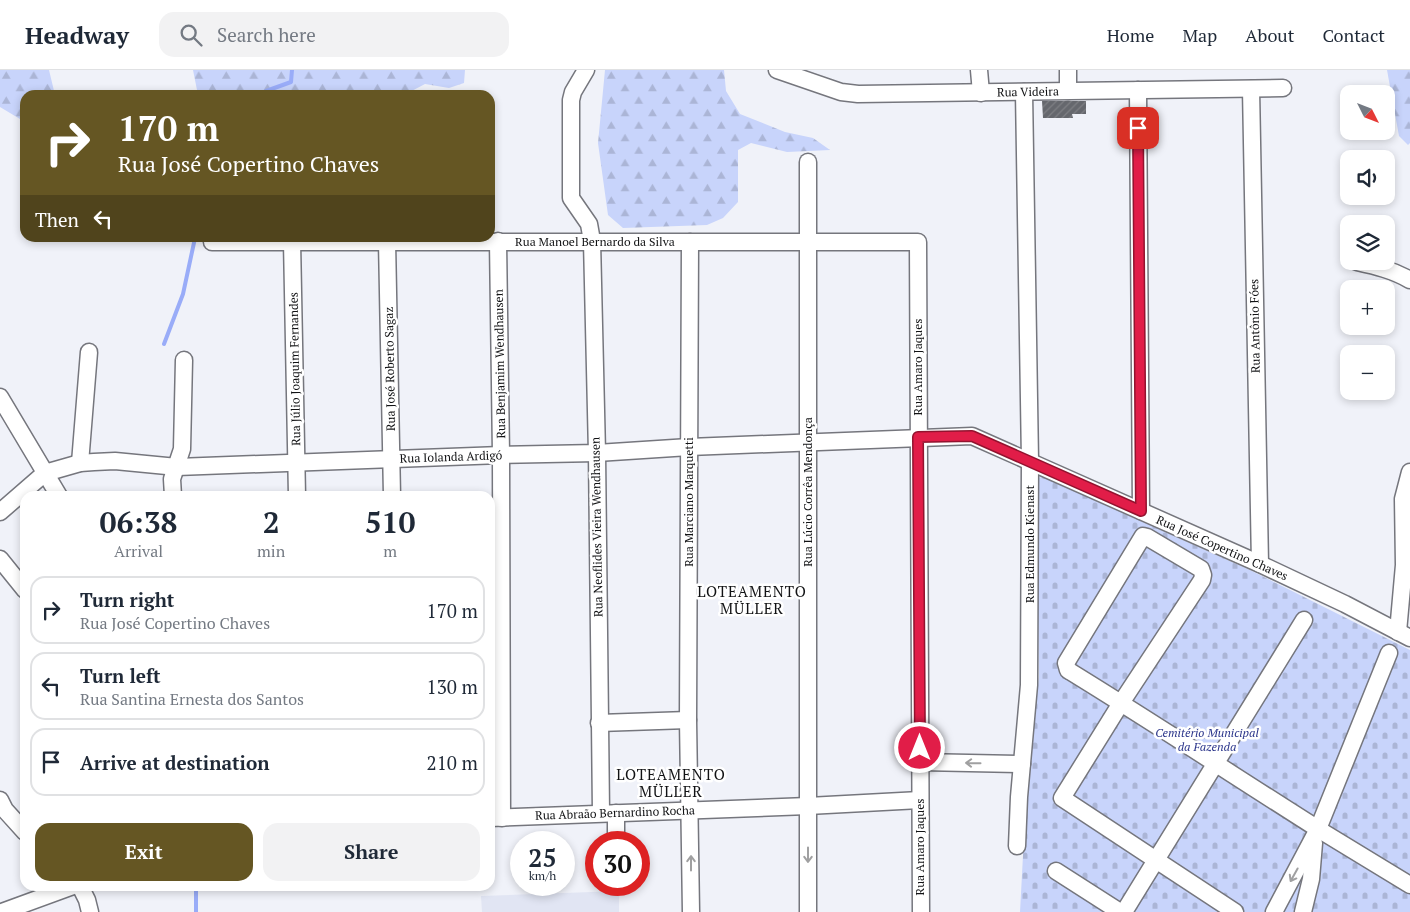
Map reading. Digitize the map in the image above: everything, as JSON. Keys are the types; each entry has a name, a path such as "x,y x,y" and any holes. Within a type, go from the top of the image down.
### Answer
{"street":[{"name":"Rua Neoflides Vieira Wendhausen","path":"586,70 573,92 571,100 571,198 589,224 592,242 597,453 599,722 608,813 613,831"},
{"name":"Rua Videira","path":"777,70 850,94 1283,88"},
{"path":"979,70 981,93"},
{"path":"1068,70 1068,91"},
{"name":"Rua Antônio Fóes","path":"1251,89 1260,564"},
{"path":"1138,90 1141,511"},
{"name":"Rua Edmundo Kienast","path":"1017,846 1029,691 1030,461 1024,92"},
{"name":"Rua Lúcio Corrêa Mendonça","path":"808,162 808,912"},
{"name":"Rua Manoel Bernardo da Silva","path":"498,241 918,242"},
{"name":"Rua Benjamim Wendhausen","path":"496,818 502,454 498,241"},
{"name":"Rua Júlio Joaquim Fernandes","path":"292,242 297,491"},
{"name":"Rua José Roberto Sagaz","path":"388,242 392,491"},
{"name":"Rua Marciano Marquetti","path":"690,242 688,720 691,810 691,912"},
{"name":"Rua Amaro Jaques","path":"918,242 921,912"},
{"path":"1388,270 1410,280"},
{"path":"80,463 90,352"},
{"path":"173,491 172,479 182,449 184,360"},
{"path":"0,397 56,491"},
{"name":"Rua José Copertino Chaves","path":"918,437 972,436 1260,564 1404,635"},
{"name":"Rua Iolanda Ardigó","path":"24,491 45,473 80,463 115,461 177,467 502,454 597,453 918,437"},
{"path":"1404,635 1404,499 1410,472"},
{"name":"Rua Iolanda Ardigó","path":"0,512 20,495"},
{"path":"1235,912 1062,798 1121,703 1202,580 1201,569 1143,536 1066,663 1068,670 1121,703 1216,764 1316,834 1410,885"},
{"path":"0,559 20,584"},
{"path":"1056,871 1122,912 1304,620"},
{"path":"1274,912 1316,834 1389,653"},
{"path":"599,722 688,720"},
{"path":"920,762 1022,764"},
{"path":"0,800 5,810 20,826"},
{"name":"Rua Abraão Bernardino Rocha","path":"496,818 920,800"},
{"path":"1302,912 1311,879 1316,834"},
{"path":"2,912 59,891"},
{"path":"82,891 90,912"}],"shaded area":[{"path":"585,892 585,896 619,896 619,912 482,912 481,896 575,896 575,893"}],"green space":[{"path":"0,70 49,70 54,90 20,90 20,119 0,107"},
{"path":"193,70 465,70 464,83 449,88 425,84 414,90 197,90"},
{"path":"605,70 724,70 726,91 740,114 785,132 813,138 830,150 787,152 751,143 738,150 738,202 723,218 707,225 623,228 608,215 598,143"},
{"path":"1387,70 1410,70 1410,143 1408,145 1399,136 1395,114 1395,85 1390,85"},
{"name":"Cemitério Municipal da Fazenda","path":"1043,477 1252,571 1410,650 1410,912 1020,912 1027,780 1039,677 1036,478"}],"building":[{"path":"1042,101 1086,101 1086,114 1072,114 1073,118 1043,118"}],"waterway":[{"path":"269,90 291,82 292,70"},
{"path":"164,344 183,294 194,242"},
{"path":"196,891 196,912"}],"district":[{"name":"LOTEAMENTO MÜLLER","path":"752,600"},
{"name":"LOTEAMENTO MÜLLER","path":"671,784"}],"route":[{"path":"920,748 918,437 964,435 980,438 1141,511 1138,128"}]}
